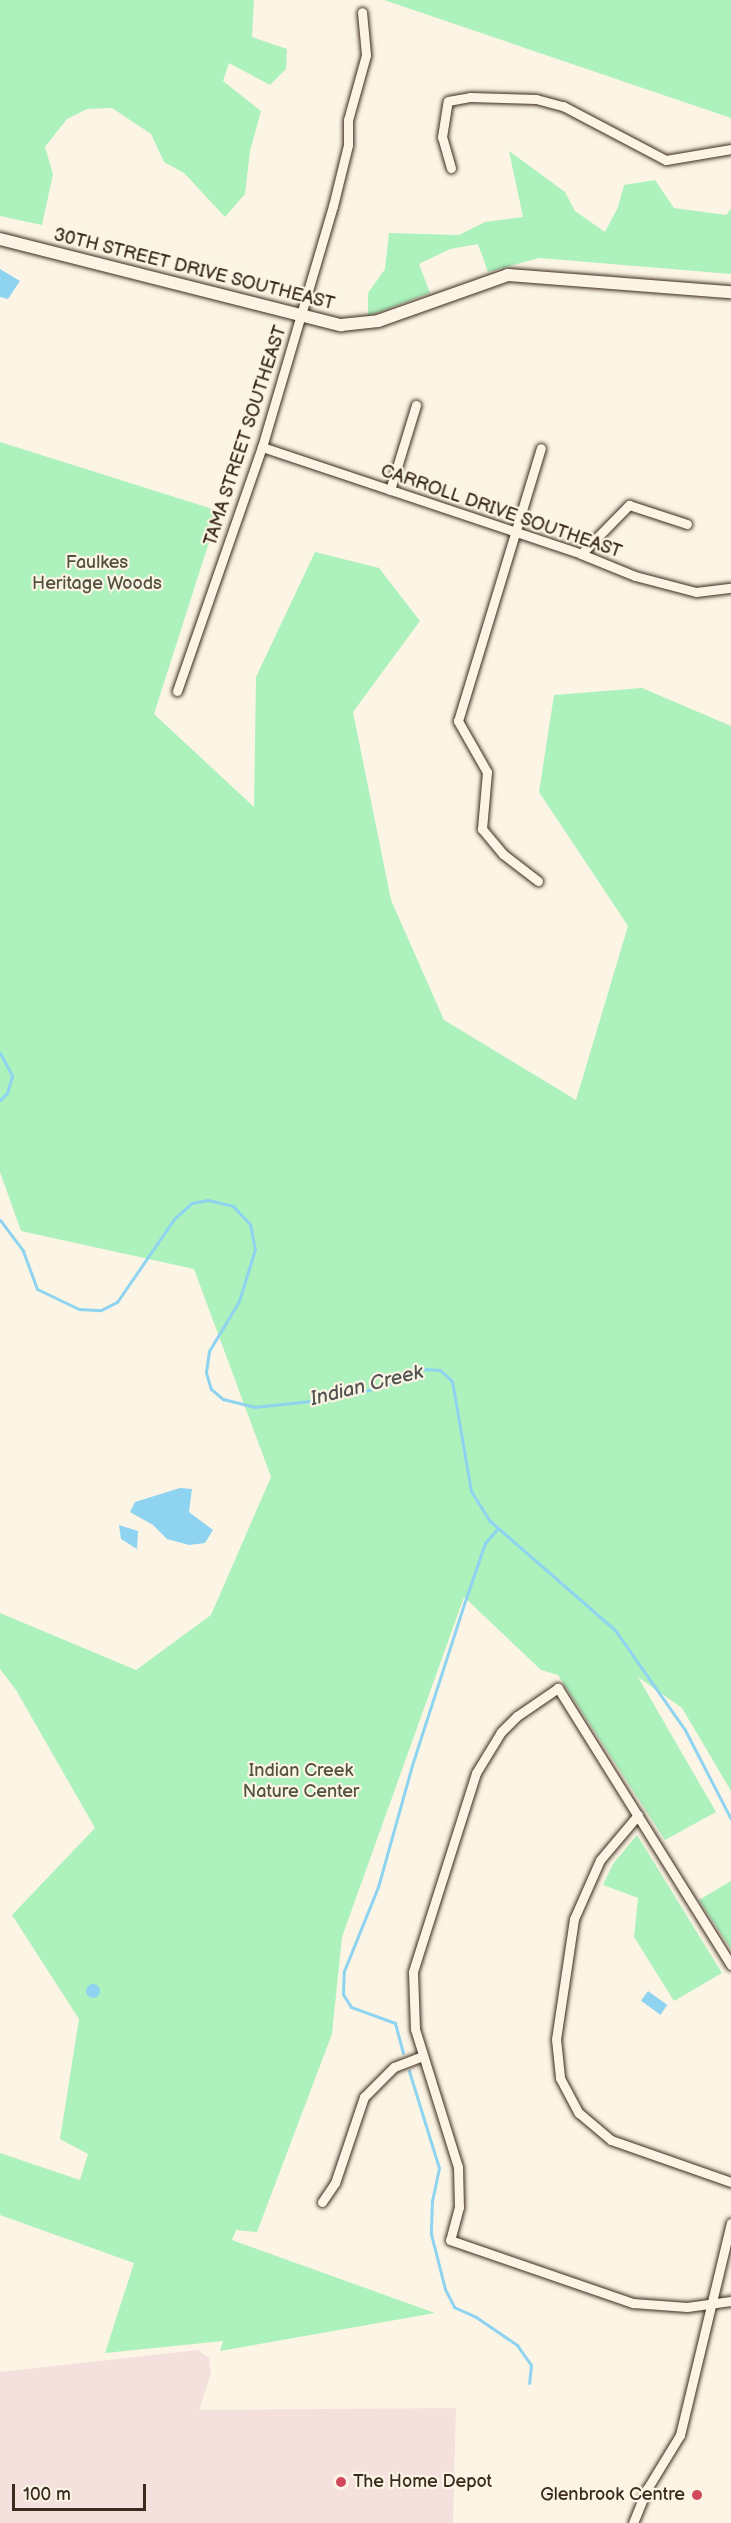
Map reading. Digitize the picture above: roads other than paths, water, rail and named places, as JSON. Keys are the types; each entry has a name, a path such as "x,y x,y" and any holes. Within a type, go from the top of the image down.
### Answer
{"main road":[{"name":"30TH STREET DRIVE SOUTHEAST","path":"0,239 330,324 362,325 508,276 731,292"}],"street":[{"name":"TAMA STREET SOUTHEAST","path":"177,691 262,447 302,317 348,146 348,120 366,55 362,12"},
{"path":"451,168 442,137 448,101 505,97 563,106 666,160 731,149"},
{"path":"390,490 416,405"},
{"name":"CARROLL DRIVE SOUTHEAST","path":"262,447 581,554 673,588 696,592 731,588"},
{"path":"538,881 503,854 482,829 487,772 458,721 542,448"},
{"path":"581,554 629,505 687,525"},
{"path":"731,1965 558,1688 501,1732 476,1773 413,1972 411,2002 422,2056 458,2167 459,2207 450,2240 633,2303 665,2307 731,2301"},
{"path":"638,1815 600,1860 574,1918 556,2039 560,2078 579,2114 611,2140 731,2182"},
{"path":"322,2202 335,2183 364,2097 394,2067 422,2056"},
{"path":"633,2523 647,2489 680,2435 731,2223"}],"water":[{"path":"0,269 20,281 8,299 0,297"},
{"path":"180,1488 192,1489 189,1512 213,1530 205,1543 189,1545 167,1539 153,1525 130,1512 135,1502"},
{"path":"119,1525 138,1531 137,1549 121,1539"},
{"path":"93,1984 98,1986 100,1991 98,1996 93,1998 88,1996 86,1991 88,1986"},
{"path":"648,1991 667,2005 660,2015 641,2001"}],"waterway":[{"name":"Indian Creek","path":"0,1053 12,1076 7,1093 0,1100"},
{"name":"Indian Creek","path":"0,1220 23,1251 37,1289 79,1309 101,1310 117,1302 174,1219 192,1203 208,1200 233,1206 250,1224 255,1249 239,1301 209,1351 206,1373 211,1389 223,1399 254,1407 330,1399 385,1386 422,1369 440,1370 452,1381 471,1491 490,1521 615,1630 685,1730 731,1819"},
{"path":"403,2053 395,2023 351,2007 343,1994 344,1971 378,1887 413,1762 485,1543 497,1529"},
{"path":"409,2071 439,2168 432,2200 431,2234 445,2289 454,2307 476,2317 517,2345 531,2365 529,2383"}],"place":[{"name":"The Home Depot","path":"341,2482"},
{"name":"Glenbrook Centre","path":"697,2495"}],"park label":[{"name":"Faulkes Heritage Woods","path":"97,574"},
{"name":"Indian Creek Nature Center","path":"301,1782"}]}
